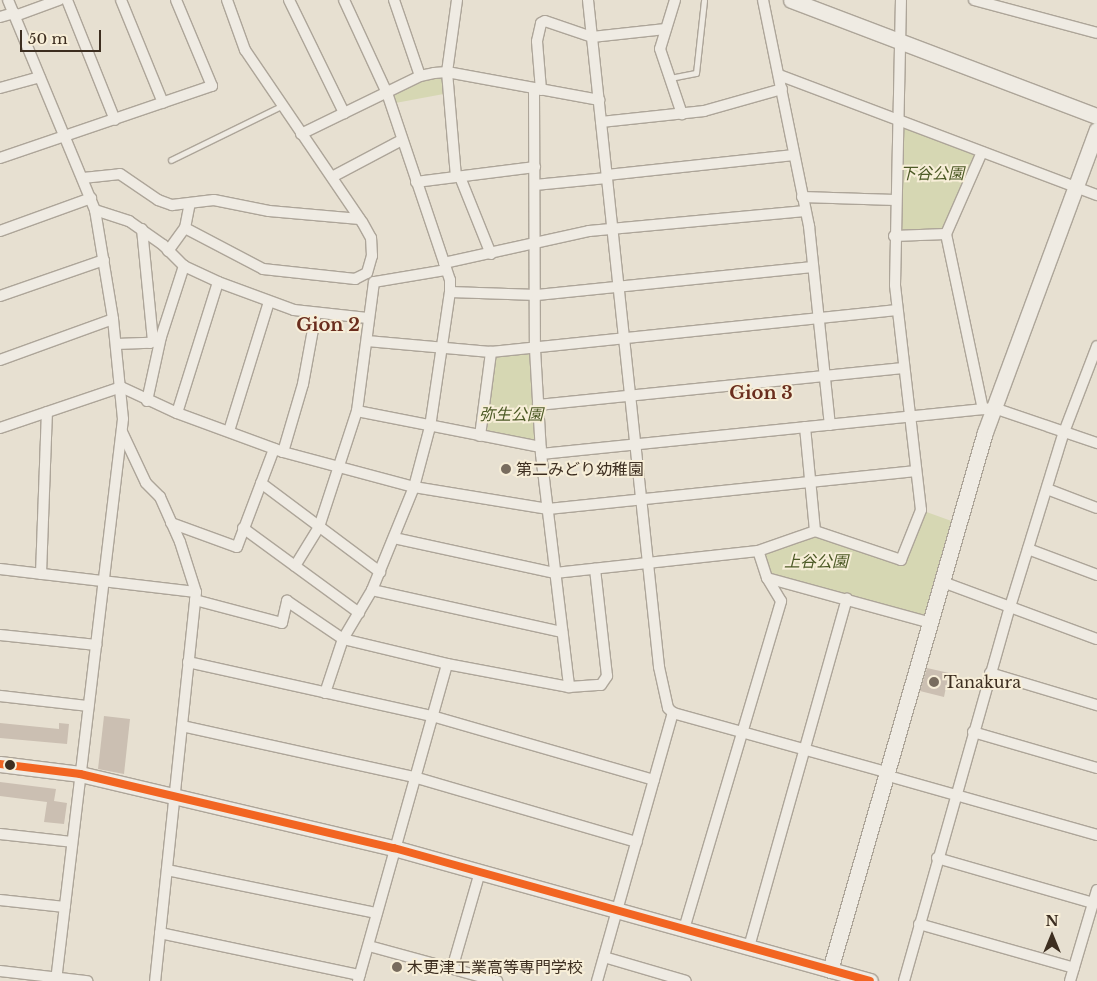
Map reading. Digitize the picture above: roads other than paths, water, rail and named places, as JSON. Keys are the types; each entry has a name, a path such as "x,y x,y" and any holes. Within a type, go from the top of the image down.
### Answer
{"street":[{"path":"8,0 95,210 113,320 121,387 121,429 56,979"},
{"path":"0,17 59,0"},
{"path":"67,0 115,120"},
{"path":"121,0 163,103"},
{"path":"0,158 212,86 176,0"},
{"path":"185,228 263,269 355,279 367,273 372,256 371,238 360,219 281,106 245,50 227,0"},
{"path":"288,0 344,113"},
{"path":"325,693 343,639 372,590 414,487 430,427 450,292 445,267 387,92 344,0"},
{"path":"394,0 420,76"},
{"path":"457,0 447,72 458,177 491,254"},
{"path":"588,0 659,667 665,700 673,713 805,749 955,795 1097,835"},
{"path":"675,0 660,49 682,114"},
{"path":"764,0 806,211 830,425"},
{"path":"791,0 1097,116"},
{"path":"394,538 555,573 648,564 758,550 815,531 901,560 921,510 897,310 894,236 901,0"},
{"path":"974,0 1097,33"},
{"path":"569,687 541,450 535,349 537,295 535,167 537,41 541,23 545,21 592,37 666,29"},
{"path":"301,134 420,76 447,72 599,100"},
{"path":"779,75 1097,195"},
{"path":"0,88 40,76"},
{"path":"601,122 712,109 782,89"},
{"path":"828,975 989,409 1097,130"},
{"path":"332,178 402,140"},
{"path":"982,152 946,234 989,409"},
{"path":"535,185 794,155"},
{"path":"416,182 535,167"},
{"path":"83,178 120,174 158,200 172,205 214,200 269,211 360,219"},
{"path":"802,197 895,200"},
{"path":"0,230 91,198"},
{"path":"168,250 185,228 190,203"},
{"path":"95,210 123,218 142,229 184,266 218,282 269,302 316,313 368,318"},
{"path":"294,566 319,527 357,410 374,282 445,267 536,242 589,232 806,211"},
{"path":"142,229 157,339"},
{"path":"894,236 946,234"},
{"path":"0,296 104,260"},
{"path":"147,401 157,339 184,266"},
{"path":"450,292 537,295 813,267"},
{"path":"177,413 218,282"},
{"path":"229,431 269,302"},
{"path":"367,340 442,349 491,352 625,340 897,310"},
{"path":"171,523 237,547 261,483 279,450 303,384 316,313"},
{"path":"0,360 113,320"},
{"path":"116,344 157,339"},
{"path":"904,981 937,858 1010,607 1064,432 1094,364 1097,346"},
{"path":"480,436 491,352"},
{"path":"538,405 904,368"},
{"path":"0,428 121,387 147,401 177,413 279,450 414,487 548,509 916,471"},
{"path":"357,410 541,450 636,444 989,409 1097,443"},
{"path":"41,574 47,412"},
{"path":"805,427 815,531"},
{"path":"121,429 133,460 146,482 160,497 171,523 195,596 155,981"},
{"path":"261,483 380,572"},
{"path":"1046,489 1097,508"},
{"path":"243,528 359,613"},
{"path":"1028,548 1097,575"},
{"path":"758,550 766,578 781,601"},
{"path":"0,569 103,580 195,596 282,623 287,602 343,639 447,664 569,687 601,685 607,676 595,569"},
{"path":"766,578 928,622"},
{"path":"940,582 1097,639"},
{"path":"684,929 741,731 787,583"},
{"path":"372,590 562,632"},
{"path":"749,947 847,600"},
{"path":"0,635 96,645"},
{"path":"188,662 432,716 654,780"},
{"path":"160,933 359,978 447,664"},
{"path":"990,674 1097,705"},
{"path":"0,696 88,706"},
{"path":"597,981 673,713"},
{"path":"182,726 414,777 636,842"},
{"path":"973,732 1097,768"},
{"path":"0,764 80,774 394,848 749,947 828,975 870,981"},
{"path":"0,834 72,842"},
{"path":"937,858 1093,903"},
{"path":"167,870 377,913"},
{"path":"452,969 480,872"},
{"path":"1070,981 1097,890"},
{"path":"0,900 65,907"},
{"path":"919,924 1074,968"},
{"path":"369,946 497,981"},
{"path":"604,958 686,981"},
{"path":"0,971 56,979 87,981"}],"lane":[{"path":"670,78 696,73 704,0"},
{"path":"171,160 281,106"}],"place":[{"name":"第二みどり幼稚園","path":"506,469"},
{"name":"Tanakura","path":"934,682"},
{"name":"木更津工業高等専門学校","path":"397,967"}],"district":[{"name":"Gion 2","path":"328,325"},
{"name":"Gion 3","path":"761,393"}],"park label":[{"name":"下谷公園","path":"932,173"},
{"name":"弥生公園","path":"511,414"},
{"name":"上谷公園","path":"816,561"}]}
